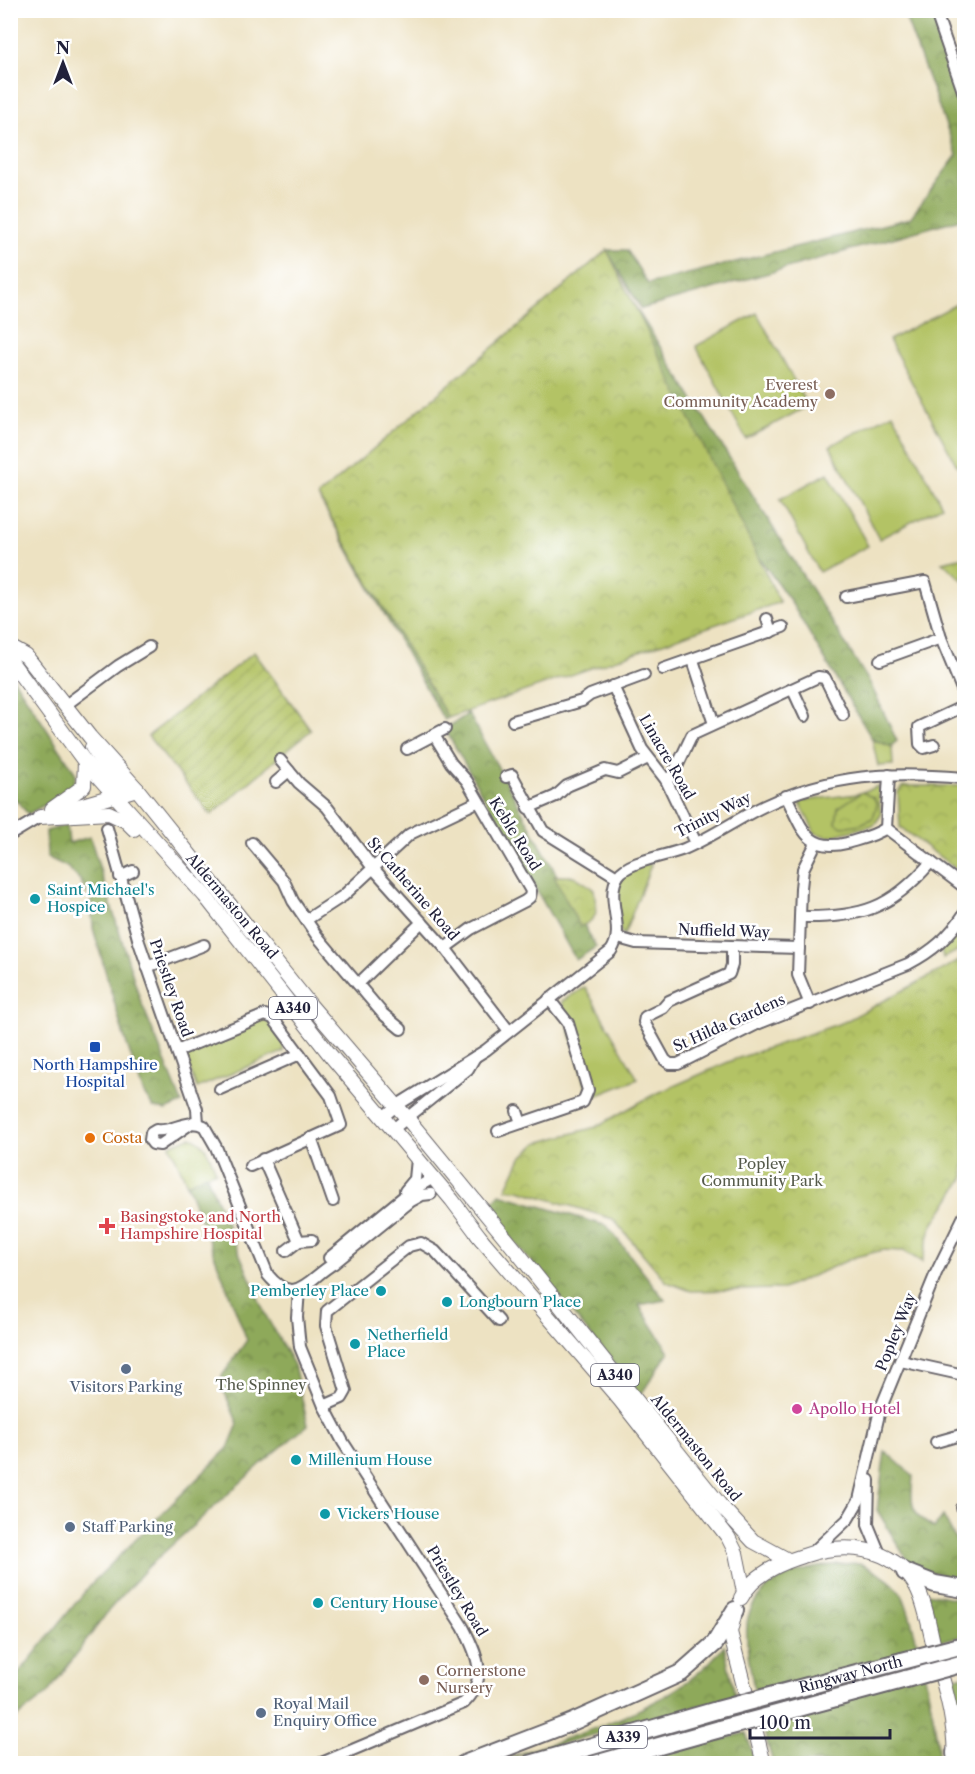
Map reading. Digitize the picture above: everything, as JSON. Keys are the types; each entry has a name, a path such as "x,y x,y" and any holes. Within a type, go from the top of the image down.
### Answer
{"highway":[{"path":"905,1572 935,1584 964,1589"},
{"path":"464,1764 570,1724 681,1673 715,1642 735,1610"},
{"name":"Ringway North","path":"530,1764 717,1710 962,1645"},
{"name":"Ringway North","path":"595,1764 964,1663"},
{"path":"954,1758 964,1738"}],"main road":[{"name":"Aldermaston Road","path":"10,647 26,656 68,703 90,737 137,789 311,1006 407,1118 720,1505 753,1541 788,1560"},
{"name":"Aldermaston Road","path":"10,655 12,663 85,762 206,896 382,1118 482,1240 620,1400 728,1537 736,1553 744,1592"},
{"path":"50,717 68,703"},
{"name":"A340","path":"90,737 92,751 119,788 116,797"},
{"path":"40,817 84,786 85,762"},
{"path":"40,817 116,797 137,789"},
{"path":"40,817 109,813 116,797"},
{"name":"A340","path":"109,813 126,821 183,882 206,896"},
{"name":"Aldermaston Road","path":"407,1118 432,1160 431,1194 448,1204 482,1240"},
{"path":"433,1178 454,1176"},
{"path":"764,1764 730,1632 735,1610 744,1592 755,1580 788,1560 813,1552 851,1548 880,1554 905,1572 917,1587 949,1700 954,1758"}],"street":[{"path":"935,10 964,94"},
{"path":"846,597 925,582 941,638 963,689"},
{"path":"767,619 771,632"},
{"path":"663,669 783,627"},
{"path":"880,660 941,638"},
{"path":"68,703 118,666 149,647"},
{"path":"693,660 714,724"},
{"path":"518,715 582,701 613,686 644,675"},
{"path":"666,780 673,775 692,735 818,677 825,678 843,715"},
{"name":"Linacre Road","path":"613,686 648,758 666,780 696,843"},
{"path":"793,690 805,716"},
{"path":"934,745 924,748 920,744 919,728 964,706"},
{"path":"407,749 445,729"},
{"name":"Keble Road","path":"434,735 451,763 467,781 477,802 526,879 531,891 531,897 471,929 445,948"},
{"path":"528,808 605,770 618,773 648,758"},
{"name":"St Catherine Road","path":"279,760 327,807 372,867 445,948 509,1031"},
{"path":"276,782 289,771"},
{"path":"392,1130 468,1069 475,1058 606,956 618,938 614,893 617,877 543,831 528,808 512,775 506,777"},
{"path":"886,828 889,776"},
{"name":"Trinity Way","path":"617,877 634,865 696,843 805,788 840,779 889,776 964,778"},
{"path":"786,796 806,835 816,843 835,846 886,828"},
{"path":"306,920 343,896 410,834 477,802"},
{"path":"10,835 40,817"},
{"name":"Priestley Road","path":"107,828 147,967 197,1109 195,1123 204,1126 216,1147 268,1275 280,1286 299,1290 297,1317 300,1347 324,1406 343,1442 476,1651 479,1671 476,1688 464,1703 319,1764"},
{"path":"886,828 964,887"},
{"path":"252,843 284,881 306,920 383,1014 401,1029"},
{"path":"799,948 803,869 816,843"},
{"path":"801,917 832,917 867,911 912,885 931,862"},
{"path":"120,877 133,871"},
{"path":"810,1004 932,951 945,940 964,914"},
{"path":"358,984 422,922"},
{"name":"Nuffield Way","path":"618,938 636,943 732,948 799,948"},
{"path":"147,967 204,945"},
{"name":"St Hilda Gardens","path":"732,948 732,965 729,974 669,1001 663,1008 645,1017 644,1022 665,1060 670,1064 678,1064 757,1024 810,1004 798,975 799,948"},
{"path":"498,1131 582,1102 586,1098 588,1090 568,1023 549,999"},
{"path":"177,1051 265,1015 273,1018 332,1096 341,1125 250,1166"},
{"path":"220,1089 300,1054"},
{"path":"382,1118 396,1106 465,1061 475,1058"},
{"path":"517,1110 521,1123"},
{"path":"164,1136 195,1123"},
{"path":"311,1138 333,1201"},
{"path":"263,1159 299,1241"},
{"path":"375,1220 378,1213 412,1184 417,1171 417,1159"},
{"path":"299,1290 305,1288 321,1271 327,1260 408,1193 433,1178"},
{"path":"321,1271 333,1264 411,1201 422,1195 431,1194"},
{"name":"Popley Way","path":"813,1552 848,1520 859,1500 880,1410 902,1361 936,1273 964,1216"},
{"path":"286,1251 299,1241 312,1240"},
{"path":"324,1406 342,1398 346,1391 326,1326 327,1311 335,1302 409,1246 421,1243 435,1251 500,1321"},
{"path":"902,1361 964,1375"},
{"path":"936,1442 964,1434"},
{"name":"Popley Way","path":"869,1465 868,1525 880,1554"}],"green space":[{"path":"903,11 930,11 940,30 964,111 964,218 641,309 607,250 627,250 648,284 910,218 957,155"},
{"path":"607,250 780,602 448,718 318,496"},
{"path":"606,260 870,683 897,741 891,746 872,739 789,599 755,552"},
{"path":"964,300 964,462 957,466 889,340"},
{"path":"757,313 808,406 746,439 696,346"},
{"path":"893,413 942,506 879,539 830,446"},
{"path":"828,473 868,546 819,572 780,499"},
{"path":"339,486 469,714 596,947 576,960 445,729 468,714 462,711 444,720 318,496"},
{"path":"964,557 964,581 942,562"},
{"path":"254,652 311,730 211,815 148,736"},
{"path":"10,673 76,774 72,790 28,814 11,794"},
{"path":"872,739 892,747 893,765 878,766"},
{"path":"878,786 881,815 874,825 828,837 815,833 799,801 857,794"},
{"path":"904,786 964,786 964,875 900,827 898,792"},
{"path":"862,792 874,798 877,805 873,818 861,824 842,827 836,823 838,808"},
{"path":"67,825 69,843 90,837 140,999 182,1103 166,1110 154,1108 144,1094 123,1033 93,928 91,901 80,880 67,867 47,857 46,831"},
{"path":"649,863 651,865 624,935 620,931 617,882 626,872"},
{"path":"554,876 574,876 594,889 596,912 592,920 580,927"},
{"path":"964,924 964,948 943,958 941,950"},
{"name":"Popley Community Park","path":"964,958 964,1177 931,1228 922,1262 904,1251 883,1250 855,1257 783,1289 691,1291 667,1282 613,1219 519,1190 506,1189 521,1158 537,1143 596,1127 651,1096 733,1060 844,1022"},
{"path":"585,987 638,1079 598,1095 588,1094 562,1001"},
{"path":"261,1019 267,1020 284,1042 283,1052 197,1088 185,1058 185,1052"},
{"path":"190,1137 204,1146 216,1171 187,1184 170,1145"},
{"name":"The Spinney","path":"206,1174 265,1314 294,1365 308,1425 262,1463 149,1566 109,1610 47,1694 11,1722 11,1683 91,1584 228,1448 238,1424 221,1384 222,1376 247,1340 187,1184"},
{"path":"500,1194 607,1226 665,1300 639,1305 669,1352 640,1396 487,1208"},
{"path":"885,1451 913,1476 913,1507 920,1517 934,1528 943,1516 964,1555 964,1581 911,1567 877,1510"},
{"path":"860,1563 892,1583 901,1593 906,1604 919,1649 931,1707 936,1733 937,1763 773,1763 750,1666 747,1645 749,1614 757,1600 781,1579 812,1568"},
{"path":"927,1593 964,1600 964,1635 938,1642"},
{"path":"724,1645 735,1696 487,1764 582,1733 649,1705 679,1688 704,1668"},
{"path":"964,1675 964,1725 959,1730 948,1679"},
{"path":"746,1733 756,1763 624,1764"}],"place":[{"name":"Everest Community Academy","path":"830,394"},
{"name":"Saint Michael's Hospice","path":"35,899"},
{"name":"North Hampshire Hospital","path":"95,1047"},
{"name":"Costa","path":"90,1138"},
{"name":"Basingstoke and North Hampshire Hospital","path":"107,1226"},
{"name":"Pemberley Place","path":"381,1291"},
{"name":"Longbourn Place","path":"447,1302"},
{"name":"Netherfield Place","path":"355,1344"},
{"name":"Visitors Parking","path":"126,1369"},
{"name":"Apollo Hotel","path":"797,1409"},
{"name":"Millenium House","path":"296,1460"},
{"name":"Vickers House","path":"325,1514"},
{"name":"Staff Parking","path":"70,1527"},
{"name":"Century House","path":"318,1603"},
{"name":"Cornerstone Nursery","path":"424,1680"},
{"name":"Royal Mail Enquiry Office","path":"261,1713"}]}
